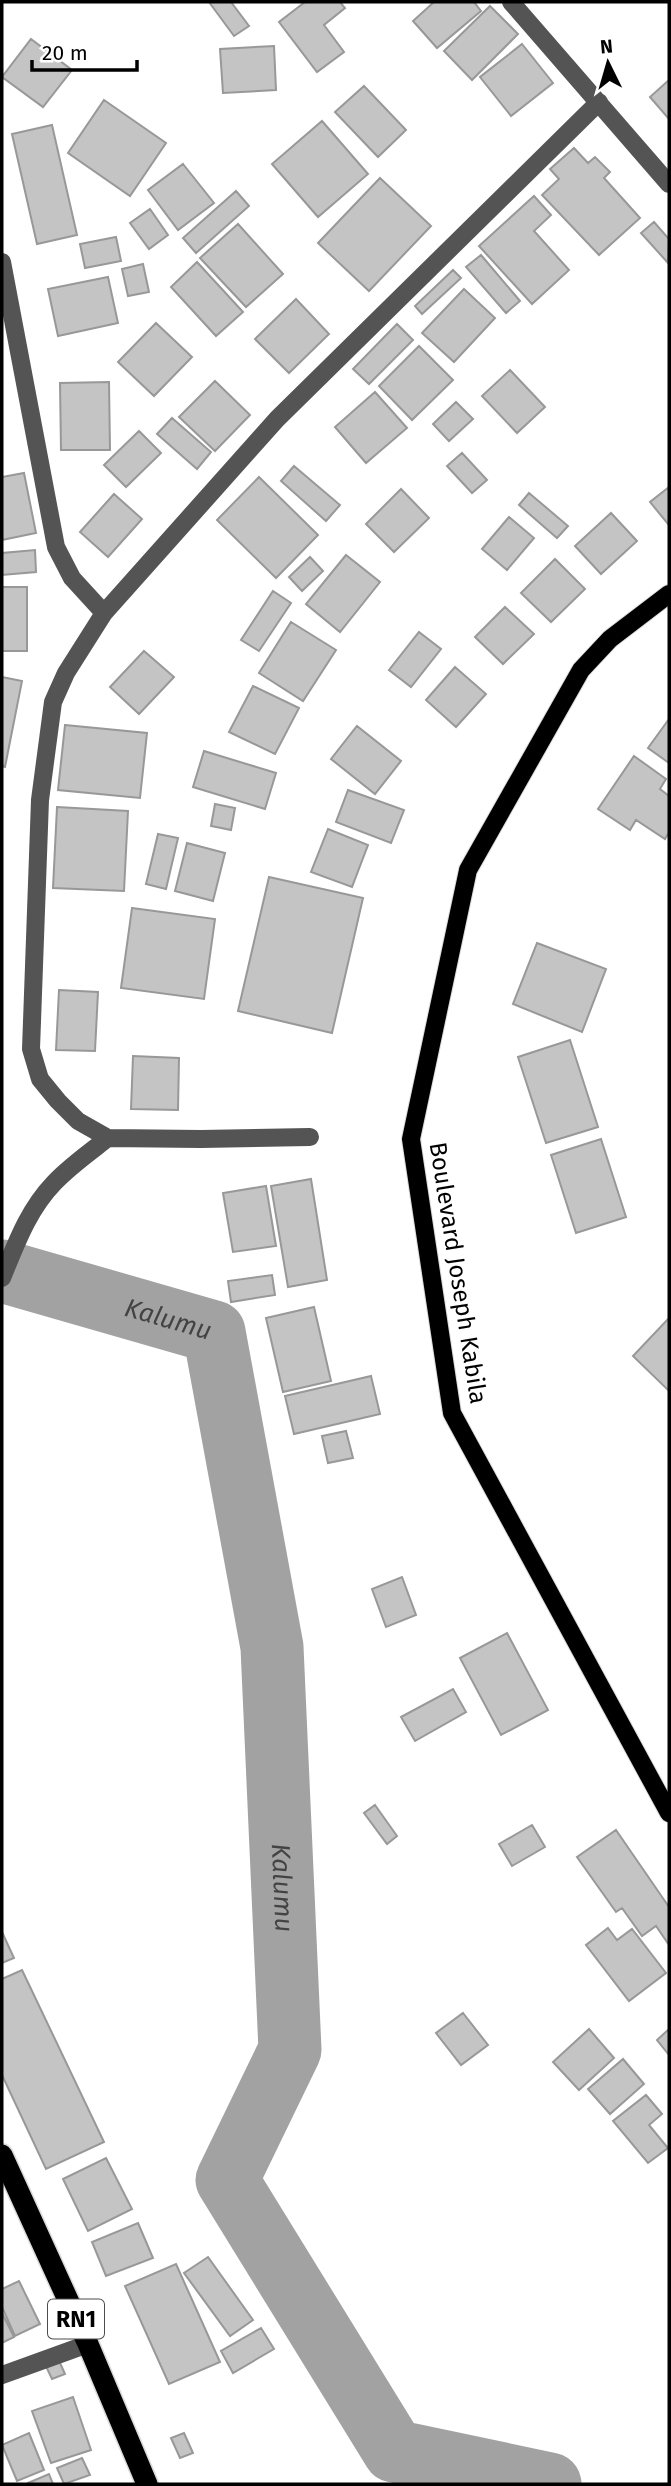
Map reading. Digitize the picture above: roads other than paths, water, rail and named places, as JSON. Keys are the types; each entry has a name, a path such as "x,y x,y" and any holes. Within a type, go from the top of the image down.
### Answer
{"highway":[{"name":"RN1","path":"2,2155 88,2343 146,2484"}],"main road":[{"name":"Boulevard Joseph Kabila","path":"669,594 610,639 581,670 468,870 411,1139 452,1413 669,1813"}],"street":[{"path":"510,2 669,184"},
{"path":"310,1137 108,1138 78,1121 40,1079 31,1049 40,800 53,702 65,673 104,613 269,427 599,102"},
{"path":"2,262 56,547 72,578 104,613"},
{"path":"2,1278 26,1221 54,1182 108,1138"},
{"path":"2,2375 88,2343"}],"waterway":[{"name":"Kalumu","path":"2,1271 214,1332 272,1647 290,2050 227,2180 394,2451 550,2484"},
{"path":"438,2484 441,2461"}]}
